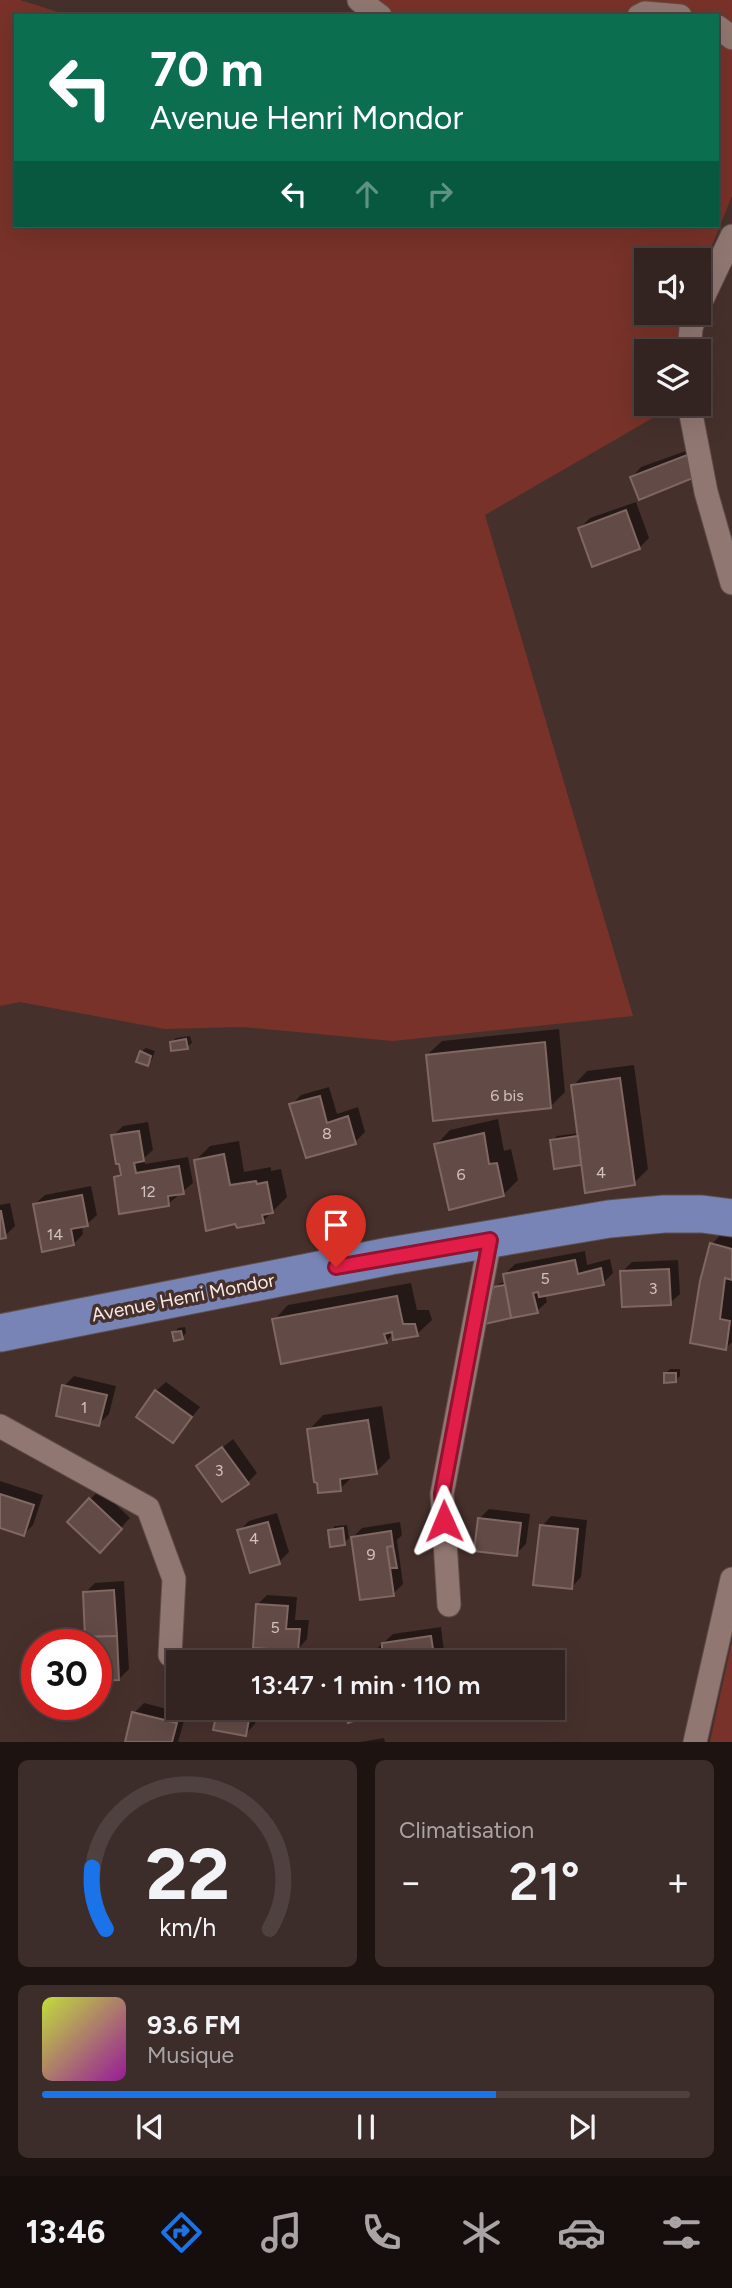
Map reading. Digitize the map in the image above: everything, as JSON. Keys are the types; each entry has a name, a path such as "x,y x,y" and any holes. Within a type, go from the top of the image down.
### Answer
{"main road":[{"name":"Avenue Henri Mondor","path":"0,1333 390,1256 609,1219 664,1214 702,1214 732,1218"}],"street":[{"path":"359,0 377,14"},
{"path":"711,280 732,236"},
{"path":"691,416 706,492 732,583"},
{"path":"449,1605 442,1494 490,1240"},
{"path":"0,1426 148,1508 174,1579 170,1650"},
{"path":"695,1742 732,1579"}],"shaded area":[{"path":"0,0 20,0 65,14 14,14 14,228 719,228 719,14 366,14 379,0 732,0 732,196 711,248 634,248 634,325 683,325 682,339 634,339 634,416 656,416 485,515 633,1016 393,1041 243,1027 165,1029 20,1002 0,1006"},
{"path":"732,1641 732,1742 710,1742"}],"building":[{"path":"687,455 693,478 639,500 630,477"},
{"path":"626,510 640,549 592,567 578,528"},
{"path":"186,1039 188,1049 171,1051 170,1042"},
{"path":"545,1042 551,1108 433,1121 426,1055"},
{"path":"140,1051 151,1056 148,1066 136,1062"},
{"path":"620,1078 635,1185 585,1193 571,1085"},
{"path":"320,1096 327,1123 348,1116 356,1144 306,1158 289,1104"},
{"path":"139,1131 144,1161 134,1163 136,1173 179,1166 184,1194 168,1196 169,1206 119,1214 114,1177 121,1175 119,1164 116,1164 111,1135"},
{"path":"484,1133 489,1164 497,1163 504,1196 449,1210 434,1144"},
{"path":"578,1136 581,1165 554,1169 550,1140"},
{"path":"224,1154 230,1185 267,1182 273,1213 262,1215 264,1223 237,1228 235,1224 206,1231 194,1160"},
{"path":"82,1195 88,1226 71,1229 74,1245 42,1252 33,1204"},
{"path":"0,1211 6,1238 0,1239"},
{"path":"710,1243 732,1249 732,1280 725,1278 720,1319 730,1321 726,1350 690,1343 700,1281"},
{"path":"575,1260 578,1274 601,1268 604,1285 539,1297 538,1292 533,1293 538,1313 511,1318 503,1274"},
{"path":"669,1269 671,1305 622,1307 620,1271"},
{"path":"505,1285 511,1318 485,1324 493,1287"},
{"path":"397,1296 403,1324 415,1324 418,1336 393,1340 392,1332 384,1334 387,1343 281,1364 272,1319"},
{"path":"181,1331 183,1339 174,1341 172,1332"},
{"path":"664,1373 676,1373 676,1382 664,1383"},
{"path":"62,1385 107,1395 99,1426 56,1416"},
{"path":"155,1390 192,1417 173,1443 136,1417"},
{"path":"368,1420 377,1474 340,1479 341,1491 318,1493 307,1429"},
{"path":"222,1447 249,1484 222,1502 196,1466"},
{"path":"0,1494 34,1505 24,1536 0,1528"},
{"path":"89,1498 122,1529 100,1553 67,1522"},
{"path":"478,1518 521,1523 517,1556 474,1551"},
{"path":"268,1522 280,1564 250,1573 237,1530"},
{"path":"540,1525 578,1529 572,1589 533,1585"},
{"path":"343,1528 345,1545 330,1547 328,1530"},
{"path":"391,1531 393,1546 387,1547 394,1596 360,1600 351,1537"},
{"path":"393,1546 397,1568 390,1568 387,1547"},
{"path":"114,1590 117,1636 112,1636 112,1629 85,1629 83,1592"},
{"path":"256,1604 288,1606 286,1629 300,1629 298,1650 253,1648"},
{"path":"112,1636 117,1636 119,1680 112,1680"},
{"path":"431,1636 433,1650 382,1650 382,1643"},
{"path":"132,1712 177,1723 172,1742 125,1742"},
{"path":"215,1720 249,1720 246,1736 213,1730"}],"route":[{"path":"336,1267 490,1240 442,1494 444,1521"}]}
